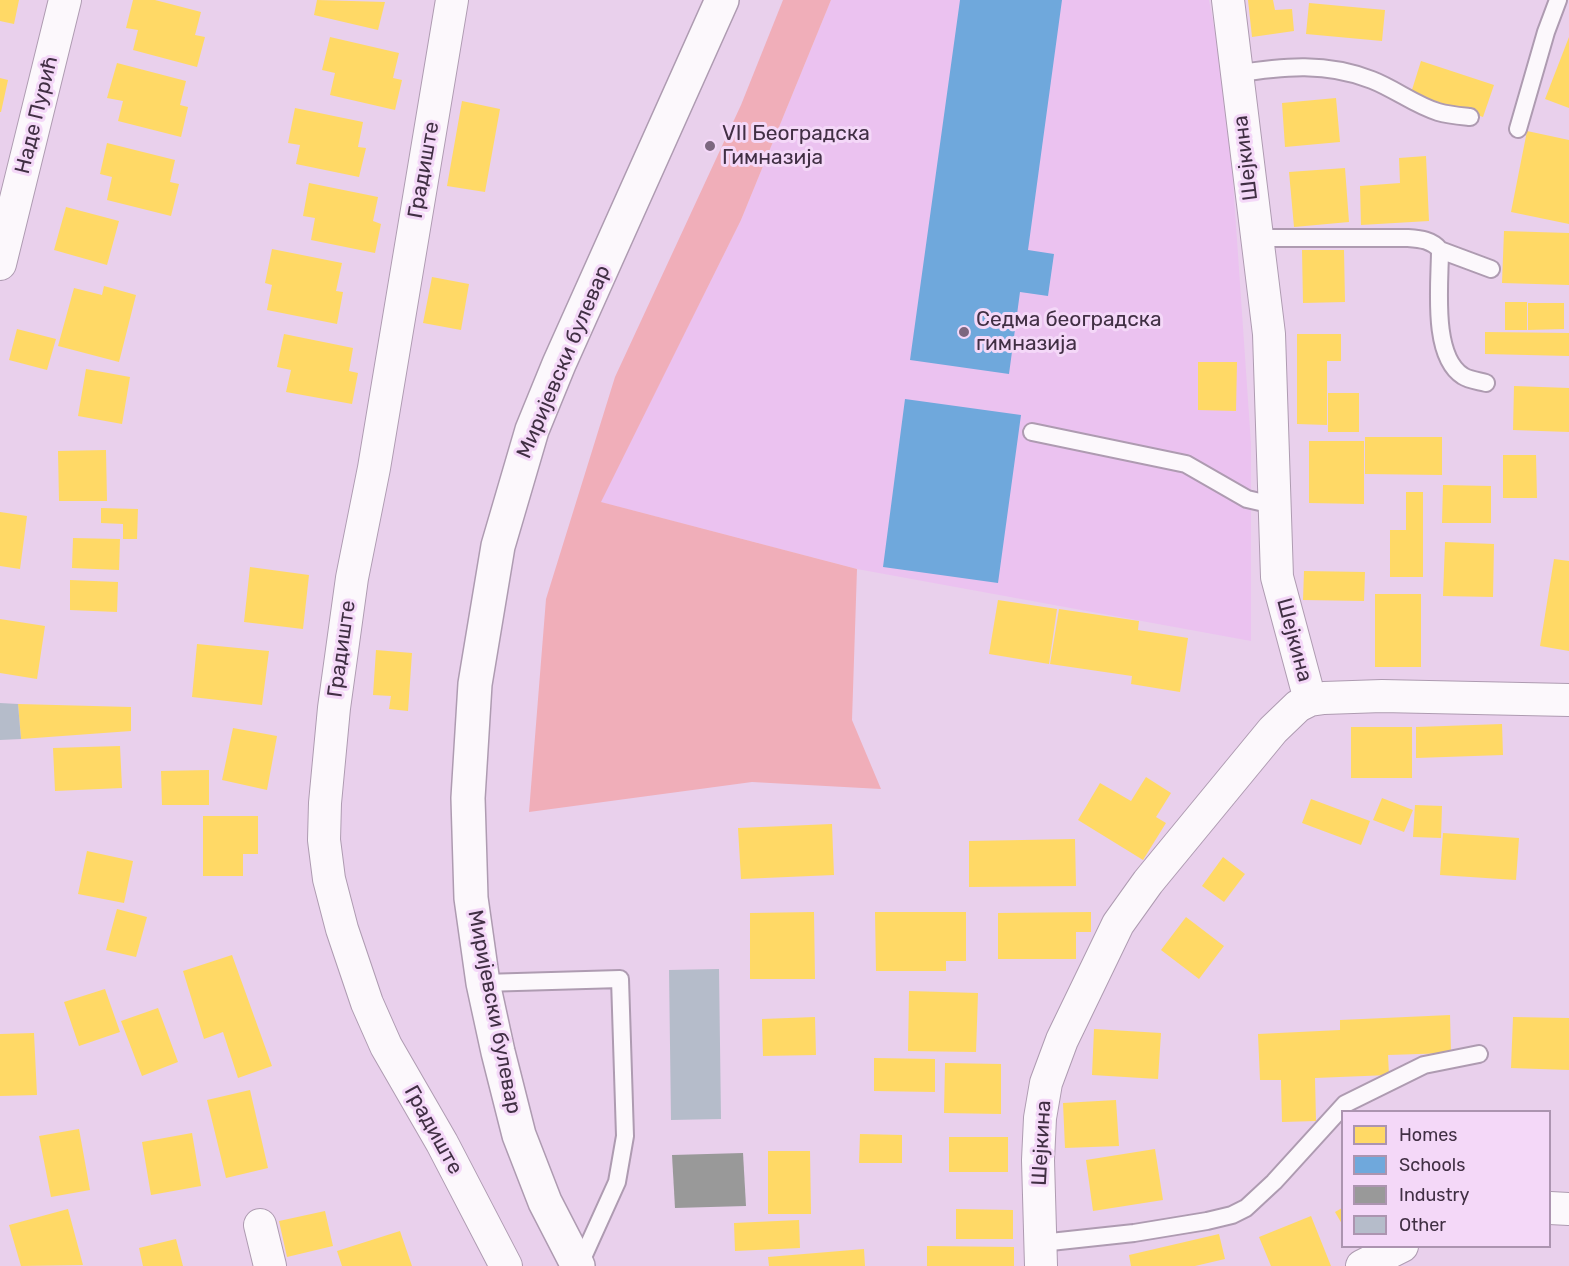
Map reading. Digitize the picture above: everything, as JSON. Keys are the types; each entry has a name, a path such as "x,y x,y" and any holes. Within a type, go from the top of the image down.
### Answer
{"main road":[{"name":"Миријевски булевар","path":"578,1266 545,1203 519,1135 483,983 471,898 468,798 475,684 498,546 532,430 722,0"}],"street":[{"name":"Наде Пурић","path":"0,264 65,0"},
{"name":"Градиште","path":"452,0 374,468 352,578 334,708 324,840 329,879 342,929 372,1014 386,1046 442,1143 506,1266"},
{"name":"Шејкина","path":"1041,1254 1038,1160 1040,1118 1046,1083 1071,1020 1118,924 1148,882 1273,730 1298,706 1310,700 1277,577 1269,334 1227,0"},
{"path":"1310,700 1382,696 1569,700"},
{"path":"1551,1208 1569,1209"},
{"path":"260,1225 270,1266"},
{"path":"1362,1266 1398,1248"}],"lane":[{"path":"1518,129 1546,32 1558,0"},
{"path":"1236,74 1306,66 1340,70 1372,80 1439,112 1470,117"},
{"path":"1256,238 1425,239 1440,250 1491,269"},
{"path":"1440,250 1440,333 1449,360 1463,376 1486,383"},
{"path":"1032,432 1186,464 1247,499 1274,505"},
{"path":"483,983 620,979 625,1136 617,1182 578,1266"},
{"path":"1041,1254 1134,1233 1232,1215 1246,1208 1274,1182 1345,1104 1424,1065 1479,1054"}],"shaded area":[{"path":"783,0 831,0 741,220 601,502 857,569 852,720 881,789 752,782 529,812 546,599 615,377 741,105"},
{"name":"Седма београдска гимназија","path":"831,0 1209,0 1227,94 1251,444 1251,641 857,569 600,502 741,220"}],"building: Homes":[{"path":"0,0 19,0 14,24 0,21"},
{"path":"133,0 155,0 201,12 195,35 205,37 197,67 133,50 138,30 126,28"},
{"path":"317,0 385,2 378,30 314,15"},
{"path":"1248,0 1273,0 1275,10 1292,9 1294,31 1252,37"},
{"path":"1309,3 1385,10 1382,41 1306,34"},
{"path":"330,37 399,53 393,78 402,80 395,110 330,95 335,73 322,70"},
{"path":"1569,37 1569,108 1545,99"},
{"path":"1421,61 1494,85 1483,117 1411,93"},
{"path":"117,63 186,81 180,105 188,107 181,137 118,121 123,101 107,98"},
{"path":"0,78 8,80 1,112 0,112"},
{"path":"1336,98 1340,142 1285,147 1282,103"},
{"path":"462,101 500,109 485,192 447,186"},
{"path":"295,108 363,122 358,147 366,148 359,177 296,164 300,145 288,143"},
{"path":"1527,131 1569,140 1569,224 1511,212"},
{"path":"107,143 175,160 170,182 179,184 171,216 107,200 112,177 100,174"},
{"path":"1426,156 1429,221 1361,225 1360,186 1400,183 1399,158"},
{"path":"1345,168 1349,222 1294,227 1289,172"},
{"path":"309,183 378,197 373,221 381,224 375,253 311,240 315,218 303,216"},
{"path":"66,207 119,221 107,265 54,250"},
{"path":"1504,231 1569,233 1569,285 1502,283"},
{"path":"272,249 342,263 336,291 343,292 337,324 267,310 272,285 265,283"},
{"path":"1302,250 1344,250 1345,302 1303,303"},
{"path":"432,277 469,284 461,330 423,323"},
{"path":"104,286 136,295 119,362 58,346 74,288 102,295"},
{"path":"1505,302 1527,302 1527,330 1505,330"},
{"path":"1528,303 1564,303 1564,329 1528,330"},
{"path":"17,329 56,339 47,370 9,360"},
{"path":"1485,332 1569,333 1569,356 1485,354"},
{"path":"284,334 353,348 349,371 358,373 352,404 286,392 291,370 277,367"},
{"path":"1297,334 1341,334 1341,361 1327,361 1327,425 1297,424"},
{"path":"1198,362 1237,362 1236,411 1198,410"},
{"path":"86,369 130,377 122,424 78,416"},
{"path":"1514,386 1569,388 1569,432 1513,430"},
{"path":"1328,393 1359,393 1359,432 1328,432"},
{"path":"1365,437 1442,437 1442,475 1365,474"},
{"path":"1309,441 1364,441 1364,504 1309,503"},
{"path":"106,450 107,501 59,501 58,451"},
{"path":"1503,455 1536,455 1537,498 1503,498"},
{"path":"1443,485 1491,486 1491,523 1442,523"},
{"path":"1406,492 1423,492 1423,577 1390,577 1390,530 1406,530"},
{"path":"101,508 138,509 137,539 123,539 123,524 101,523"},
{"path":"0,512 27,516 20,569 0,566"},
{"path":"73,538 120,539 119,570 72,568"},
{"path":"1445,542 1494,544 1493,597 1443,596"},
{"path":"1554,559 1569,561 1569,651 1540,646"},
{"path":"250,567 309,575 303,629 244,622"},
{"path":"1304,571 1365,572 1364,601 1303,600"},
{"path":"70,580 118,582 117,612 70,610"},
{"path":"1375,594 1421,594 1421,667 1375,667"},
{"path":"998,600 1057,609 1049,664 989,654"},
{"path":"1059,609 1139,621 1138,630 1188,638 1180,692 1131,684 1132,676 1050,664"},
{"path":"0,619 45,626 37,679 0,673"},
{"path":"197,644 269,651 262,705 192,697"},
{"path":"376,650 412,653 408,711 389,709 391,696 373,695"},
{"path":"18,704 131,707 131,731 21,739"},
{"path":"1502,724 1503,755 1416,758 1416,727"},
{"path":"1351,727 1412,727 1412,778 1351,778"},
{"path":"233,728 277,736 267,790 222,780"},
{"path":"120,746 122,788 55,791 53,748"},
{"path":"209,770 209,805 162,805 161,771"},
{"path":"1146,777 1171,793 1156,817 1166,823 1143,860 1078,820 1100,783 1131,801"},
{"path":"1382,798 1413,810 1404,832 1373,820"},
{"path":"1311,799 1370,821 1361,845 1302,823"},
{"path":"1415,805 1442,806 1441,838 1413,837"},
{"path":"203,816 258,816 258,854 243,854 243,876 203,876"},
{"path":"832,824 834,875 741,879 738,828"},
{"path":"1443,833 1519,838 1516,880 1440,875"},
{"path":"1075,839 1076,886 969,887 969,841"},
{"path":"87,851 133,861 124,903 78,894"},
{"path":"1223,857 1245,874 1224,902 1202,886"},
{"path":"117,909 147,917 136,957 106,950"},
{"path":"814,912 815,979 750,979 750,913"},
{"path":"875,912 966,912 966,961 946,961 946,971 876,971"},
{"path":"1091,912 1091,932 1076,932 1076,959 998,959 998,913"},
{"path":"1186,917 1224,946 1199,979 1161,950"},
{"path":"232,955 272,1066 238,1078 223,1032 204,1039 183,971"},
{"path":"105,989 120,1032 79,1046 64,1002"},
{"path":"909,991 978,993 976,1052 908,1051"},
{"path":"158,1008 178,1062 142,1076 121,1021"},
{"path":"1450,1015 1451,1053 1388,1055 1389,1075 1315,1078 1316,1121 1282,1122 1281,1080 1260,1080 1258,1034 1340,1030 1340,1020"},
{"path":"815,1017 816,1055 763,1056 762,1019"},
{"path":"1513,1017 1569,1018 1569,1070 1511,1068"},
{"path":"1094,1029 1161,1033 1158,1079 1092,1075"},
{"path":"34,1033 37,1095 0,1096 0,1034"},
{"path":"874,1058 935,1059 935,1092 874,1091"},
{"path":"945,1063 1001,1064 1001,1114 944,1113"},
{"path":"250,1090 268,1168 226,1178 207,1100"},
{"path":"1116,1100 1119,1146 1065,1148 1063,1103"},
{"path":"79,1129 90,1190 51,1197 39,1136"},
{"path":"192,1133 201,1186 151,1195 142,1142"},
{"path":"860,1134 902,1135 902,1163 859,1163"},
{"path":"949,1137 1008,1137 1008,1172 949,1172"},
{"path":"1155,1149 1163,1200 1093,1211 1086,1160"},
{"path":"768,1151 810,1151 811,1214 768,1214"},
{"path":"68,1209 83,1265 21,1266 9,1225"},
{"path":"956,1209 1013,1210 1013,1239 956,1239"},
{"path":"1341,1209 1341,1222 1335,1212"},
{"path":"325,1211 333,1246 287,1257 279,1221"},
{"path":"1311,1216 1331,1266 1271,1266 1259,1237"},
{"path":"799,1220 800,1248 735,1251 734,1223"},
{"path":"400,1231 412,1266 342,1266 337,1251"},
{"path":"1219,1234 1225,1259 1195,1266 1131,1266 1129,1255"},
{"path":"176,1239 183,1266 143,1266 139,1248"},
{"path":"927,1246 1014,1247 1014,1266 927,1266"},
{"path":"864,1249 865,1266 769,1266 768,1257"}],"building: Schools":[{"path":"960,0 1062,0 1028,250 1054,254 1048,296 1020,292 1009,374 910,360"},
{"path":"905,399 1021,415 998,583 883,567"}],"building: Industry":[{"path":"743,1153 746,1206 675,1208 672,1155"}],"building: Other":[{"path":"0,703 18,704 21,739 0,740"},
{"path":"719,969 721,1119 671,1120 669,970"}],"place":[{"name":"VII Београдска Гимназија","path":"710,146"},
{"name":"Седма београдска гимназија","path":"964,332"}]}
